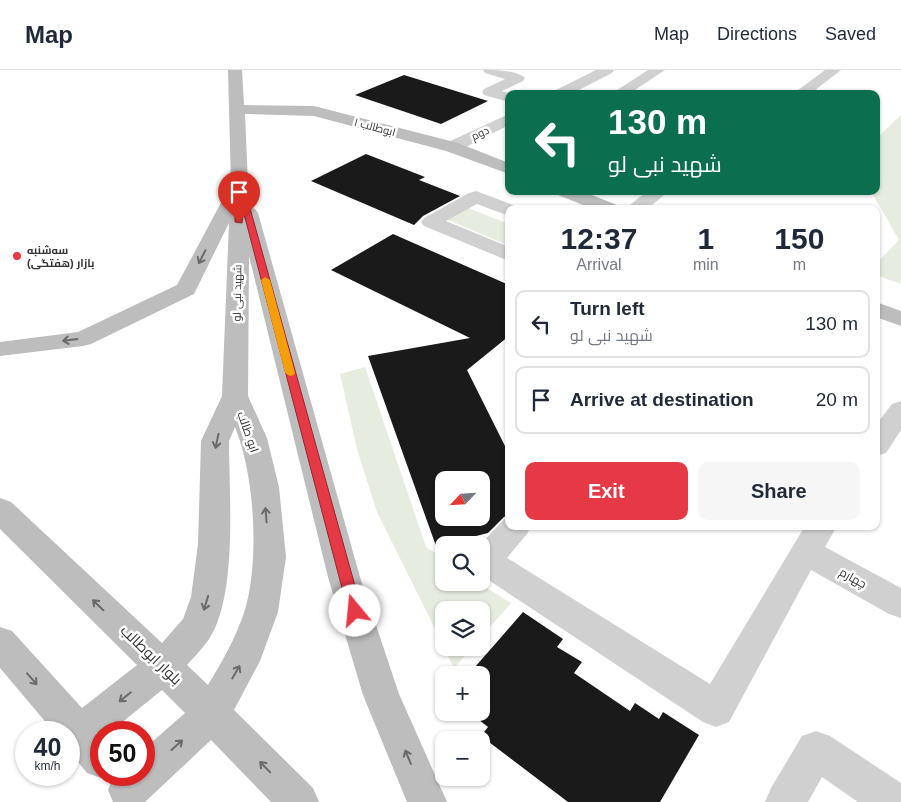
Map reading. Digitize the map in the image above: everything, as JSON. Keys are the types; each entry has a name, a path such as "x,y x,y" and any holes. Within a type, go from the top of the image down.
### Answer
{"main road":[{"name":"شهید نبی لو","path":"235,70 240,183 235,396"},
{"name":"ابوطالب ۱","path":"237,109 314,111 452,147 505,167"},
{"path":"0,349 84,339 186,289 240,183"},
{"path":"240,183 344,577 381,695 427,802"},
{"path":"575,195 600,205"},
{"path":"880,311 901,319"},
{"name":"ابو طالب","path":"113,721 197,628 208,597 214,544 215,442 235,396"},
{"name":"ابو طالب","path":"127,789 212,714 242,661 261,612 270,557 264,488 253,438 235,396"},
{"name":"بلوار ابوطالب","path":"0,510 212,714 299,802"},
{"path":"0,642 90,746"}],"street":[{"path":"490,70 518,78 489,92 505,97"},
{"path":"566,90 607,70"},
{"path":"625,90 658,70"},
{"path":"806,90 834,70"},
{"name":"دوم","path":"452,147 505,120"},
{"path":"640,205 654,195"},
{"path":"505,208 476,197 431,222 505,253"},
{"path":"880,440 901,410"},
{"path":"512,530 486,560 716,709 813,539"},
{"name":"چهارم","path":"813,539 901,604"},
{"path":"785,802 816,750 894,802"}],"shaded area":[{"path":"901,115 901,284 880,276 880,260 899,240 873,195 880,195 880,135"},
{"path":"465,207 505,222 505,244 444,218"},
{"path":"365,367 426,547 435,553 435,591 490,590 511,603 490,627 490,601 435,601 435,629 377,512 357,449 340,374"},
{"path":"448,656 465,656 456,666 453,666"}],"building":[{"path":"404,75 488,101 441,124 355,95"},
{"path":"366,154 425,177 419,180 460,196 423,216 414,225 311,181"},
{"path":"393,234 505,283 505,339 467,370 505,446 505,516 488,533 476,536 435,536 435,543 368,356 470,338 331,270"},
{"path":"523,612 563,639 557,647 582,662 574,673 630,711 635,703 659,719 663,712 699,735 660,802 568,802 490,743 490,731 485,731 488,727 480,721 490,721 490,666 476,666 485,656 490,656 490,650"}],"slow traffic":[{"path":"265,280 290,373"}],"place":[{"name":"سه‌شنبه بازار (هفتگی)","path":"17,256"}],"route":[{"path":"239,222 240,183 344,577 355,611"}]}
